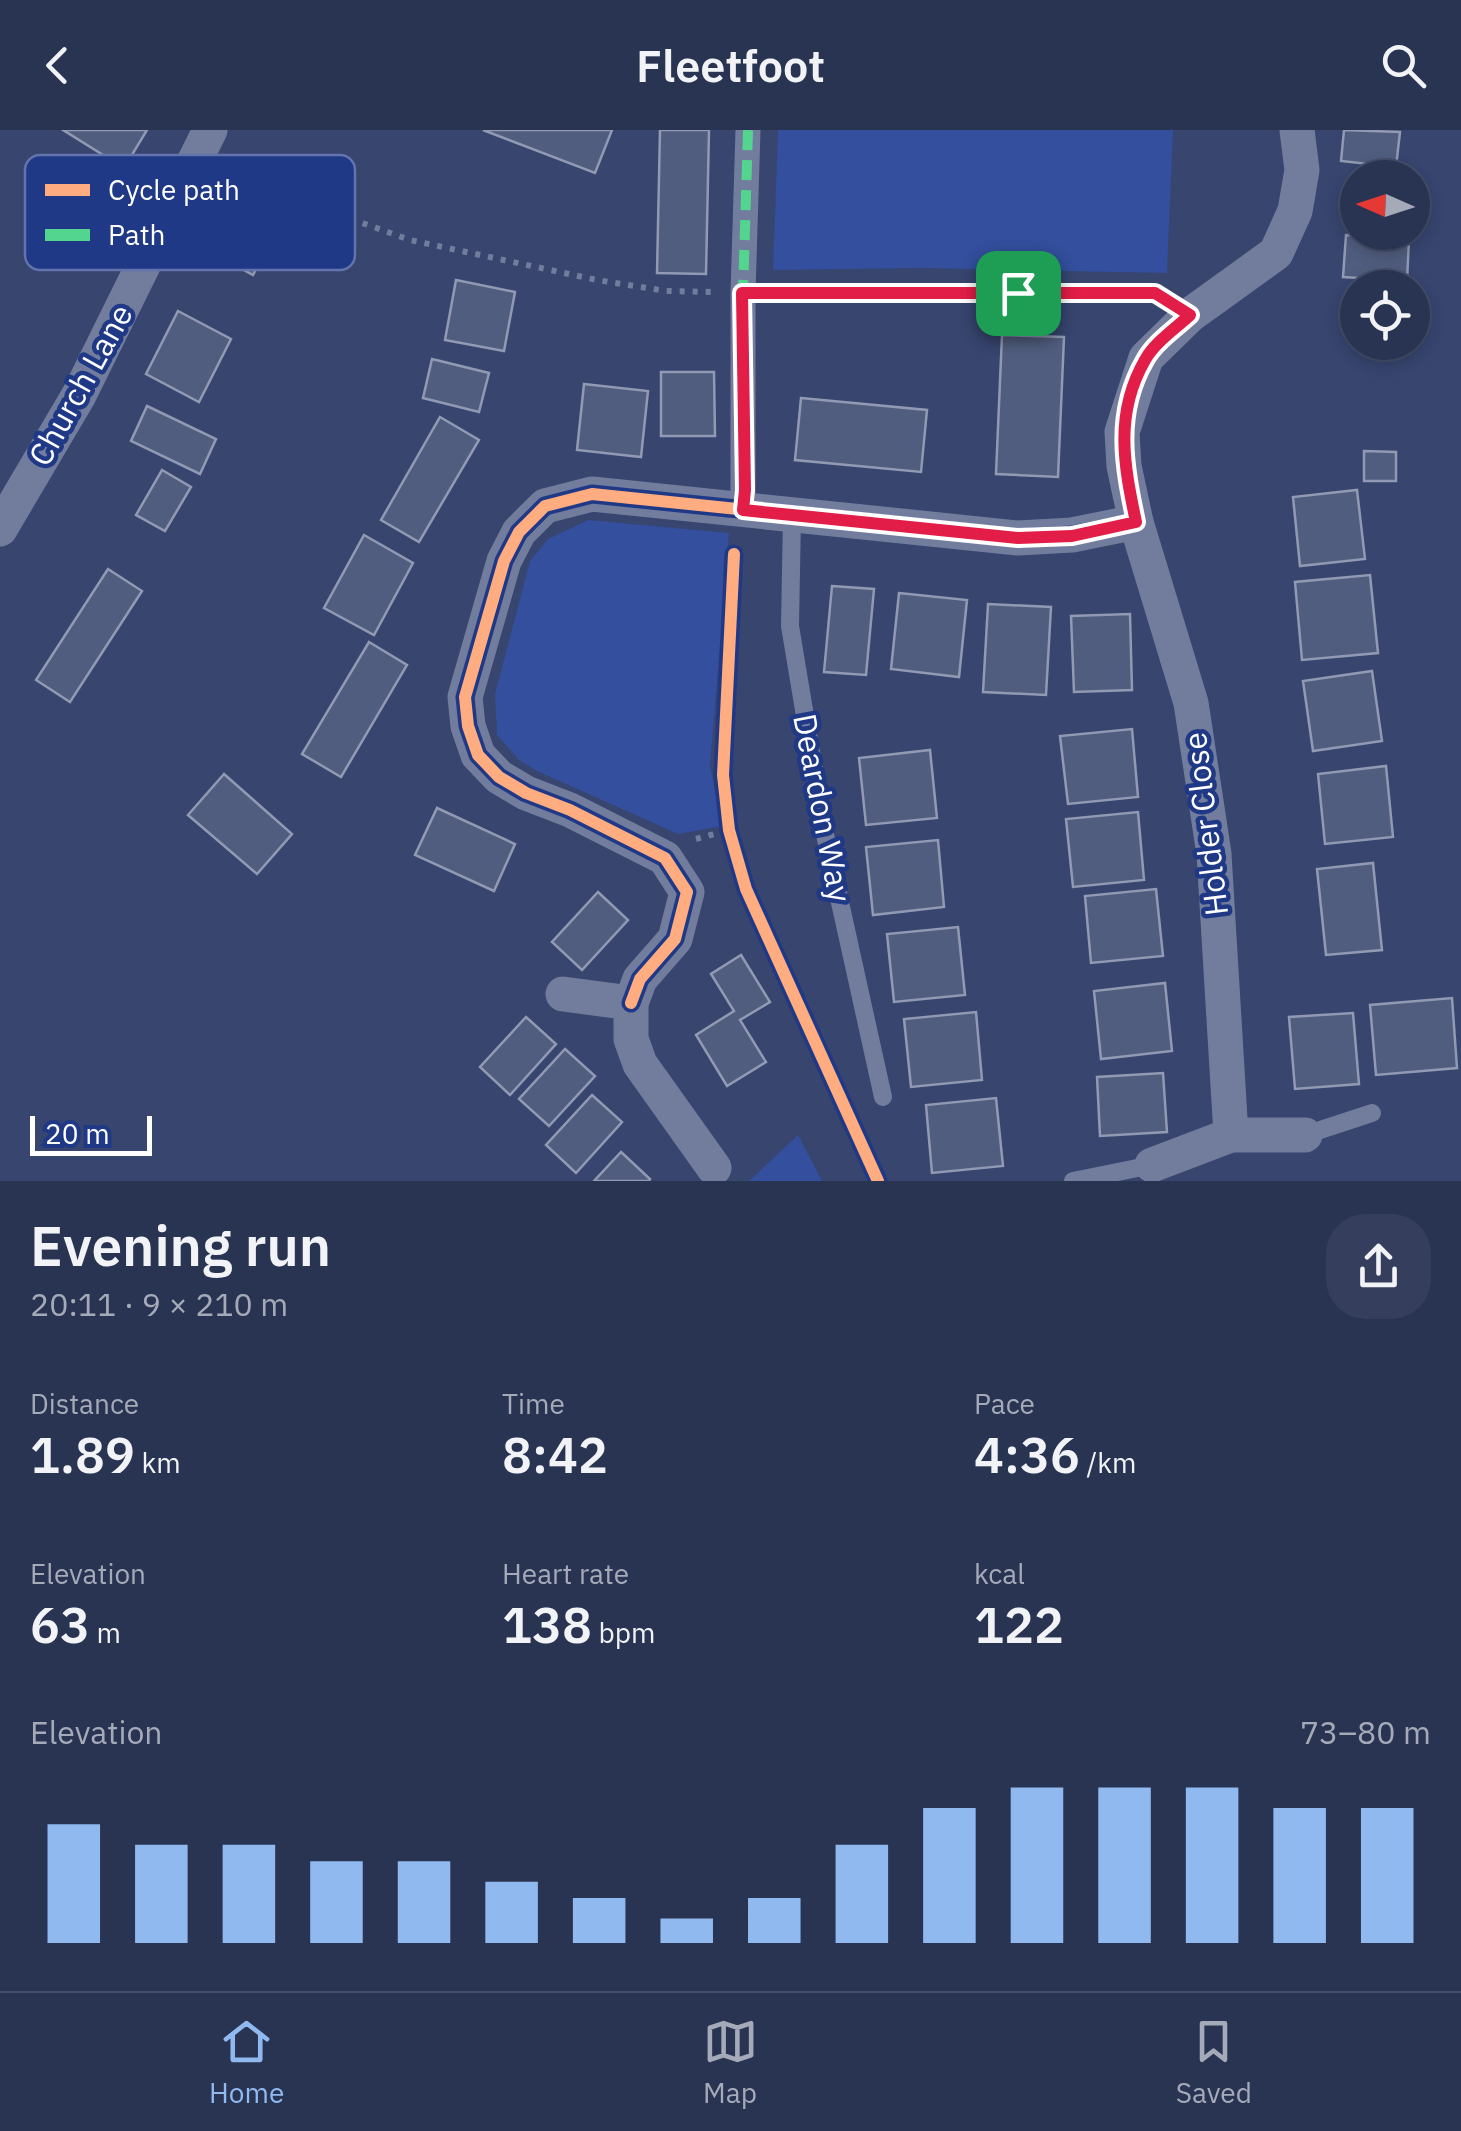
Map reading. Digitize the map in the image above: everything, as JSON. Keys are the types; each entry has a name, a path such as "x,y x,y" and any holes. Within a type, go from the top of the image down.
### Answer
{"street":[{"path":"743,510 742,293 748,130"},
{"path":"714,1168 640,1064 630,1039 631,1003 640,978 675,940 687,892 676,872 664,858 641,845 570,810 526,794 499,777 478,755 468,726 465,697 504,561 519,532 545,506 592,494 1018,538 1072,536 1136,522 1124,466 1122,432 1146,358 1190,315 1276,253 1295,211 1302,170 1297,130"},
{"name":"Church Lane","path":"0,529 79,395 141,270"},
{"name":"Holder Close","path":"1136,522 1191,703 1214,854 1231,1134"},
{"path":"563,994 631,1003"},
{"path":"1152,1165 1231,1134 1306,1136"}],"lane":[{"name":"Deardon Way","path":"792,516 790,626 824,830 883,1097"},
{"path":"1306,1136 1372,1113"},
{"path":"1073,1181 1152,1165"}],"path":[{"path":"355,221 410,240 648,289 742,293 1155,293 1190,315"},
{"path":"727,812 733,844"}],"shaded area":[{"path":"778,130 1173,130 1167,273 921,268 773,270"},
{"path":"588,520 729,533 710,766 722,826 678,834 537,771 519,760 497,735 495,694 530,561 548,539"},
{"path":"798,1135 822,1181 749,1181"}],"building":[{"path":"63,130 147,130 132,155 103,155"},
{"path":"483,130 612,130 595,173"},
{"path":"660,130 709,130 706,274 657,273"},
{"path":"1344,130 1400,132 1397,160 1341,160"},
{"path":"1345,250 1408,250 1408,270 1344,270"},
{"path":"456,280 515,292 504,351 445,340"},
{"path":"178,311 231,339 199,402 146,374"},
{"path":"1002,335 1064,337 1058,477 996,474"},
{"path":"432,359 489,373 479,412 423,398"},
{"path":"661,372 714,372 715,436 661,436"},
{"path":"584,384 648,391 641,457 577,450"},
{"path":"801,398 927,410 921,472 795,460"},
{"path":"147,406 216,439 200,474 131,441"},
{"path":"440,417 479,440 419,542 381,520"},
{"path":"1364,451 1396,452 1396,481 1364,481"},
{"path":"162,470 191,487 165,531 136,515"},
{"path":"1357,490 1365,559 1300,566 1293,497"},
{"path":"364,535 413,563 374,635 324,608"},
{"path":"108,569 142,591 70,702 36,680"},
{"path":"1370,575 1378,653 1302,660 1295,582"},
{"path":"832,586 874,589 866,675 824,672"},
{"path":"899,593 967,600 959,677 891,669"},
{"path":"988,604 1051,607 1046,695 983,692"},
{"path":"1130,614 1132,690 1074,692 1071,616"},
{"path":"369,642 407,665 341,777 302,754"},
{"path":"1372,671 1382,741 1313,751 1303,681"},
{"path":"1132,729 1138,797 1068,804 1060,736"},
{"path":"930,750 937,818 866,825 859,758"},
{"path":"1386,766 1393,837 1325,844 1318,774"},
{"path":"224,774 292,834 257,874 188,815"},
{"path":"437,808 515,844 494,891 415,855"},
{"path":"1138,812 1144,880 1073,887 1066,819"},
{"path":"938,840 944,907 873,915 866,847"},
{"path":"1373,863 1382,950 1326,955 1317,869"},
{"path":"1156,889 1163,956 1091,963 1085,896"},
{"path":"598,892 628,920 582,970 552,942"},
{"path":"958,927 965,995 894,1002 887,934"},
{"path":"741,955 770,1002 740,1020 766,1062 727,1086 696,1035 734,1011 711,974"},
{"path":"1165,983 1172,1051 1101,1059 1094,991"},
{"path":"1452,998 1457,1068 1376,1075 1370,1005"},
{"path":"976,1012 982,1080 911,1087 904,1019"},
{"path":"1353,1013 1359,1084 1295,1089 1289,1017"},
{"path":"526,1017 556,1044 510,1095 480,1067"},
{"path":"565,1049 595,1076 549,1126 519,1099"},
{"path":"1163,1073 1167,1132 1100,1136 1097,1077"},
{"path":"592,1095 622,1122 576,1173 546,1145"},
{"path":"996,1098 1003,1166 932,1173 926,1105"},
{"path":"621,1152 650,1179 649,1181 594,1181"}],"marked path":[{"path":"743,510 748,130"}],"cycle path":[{"path":"631,1003 640,979 675,939 687,892 665,858 499,777 478,755 468,726 465,697 504,561 519,532 545,506 592,494 1018,538 1072,535 1136,522"},
{"path":"734,554 723,775 729,830 746,889 878,1181"}],"route":[{"path":"742,293 1018,293 1155,293 1190,315 1146,358 1122,432 1124,466 1136,522 1072,536 1018,538 743,510 742,293"}]}
